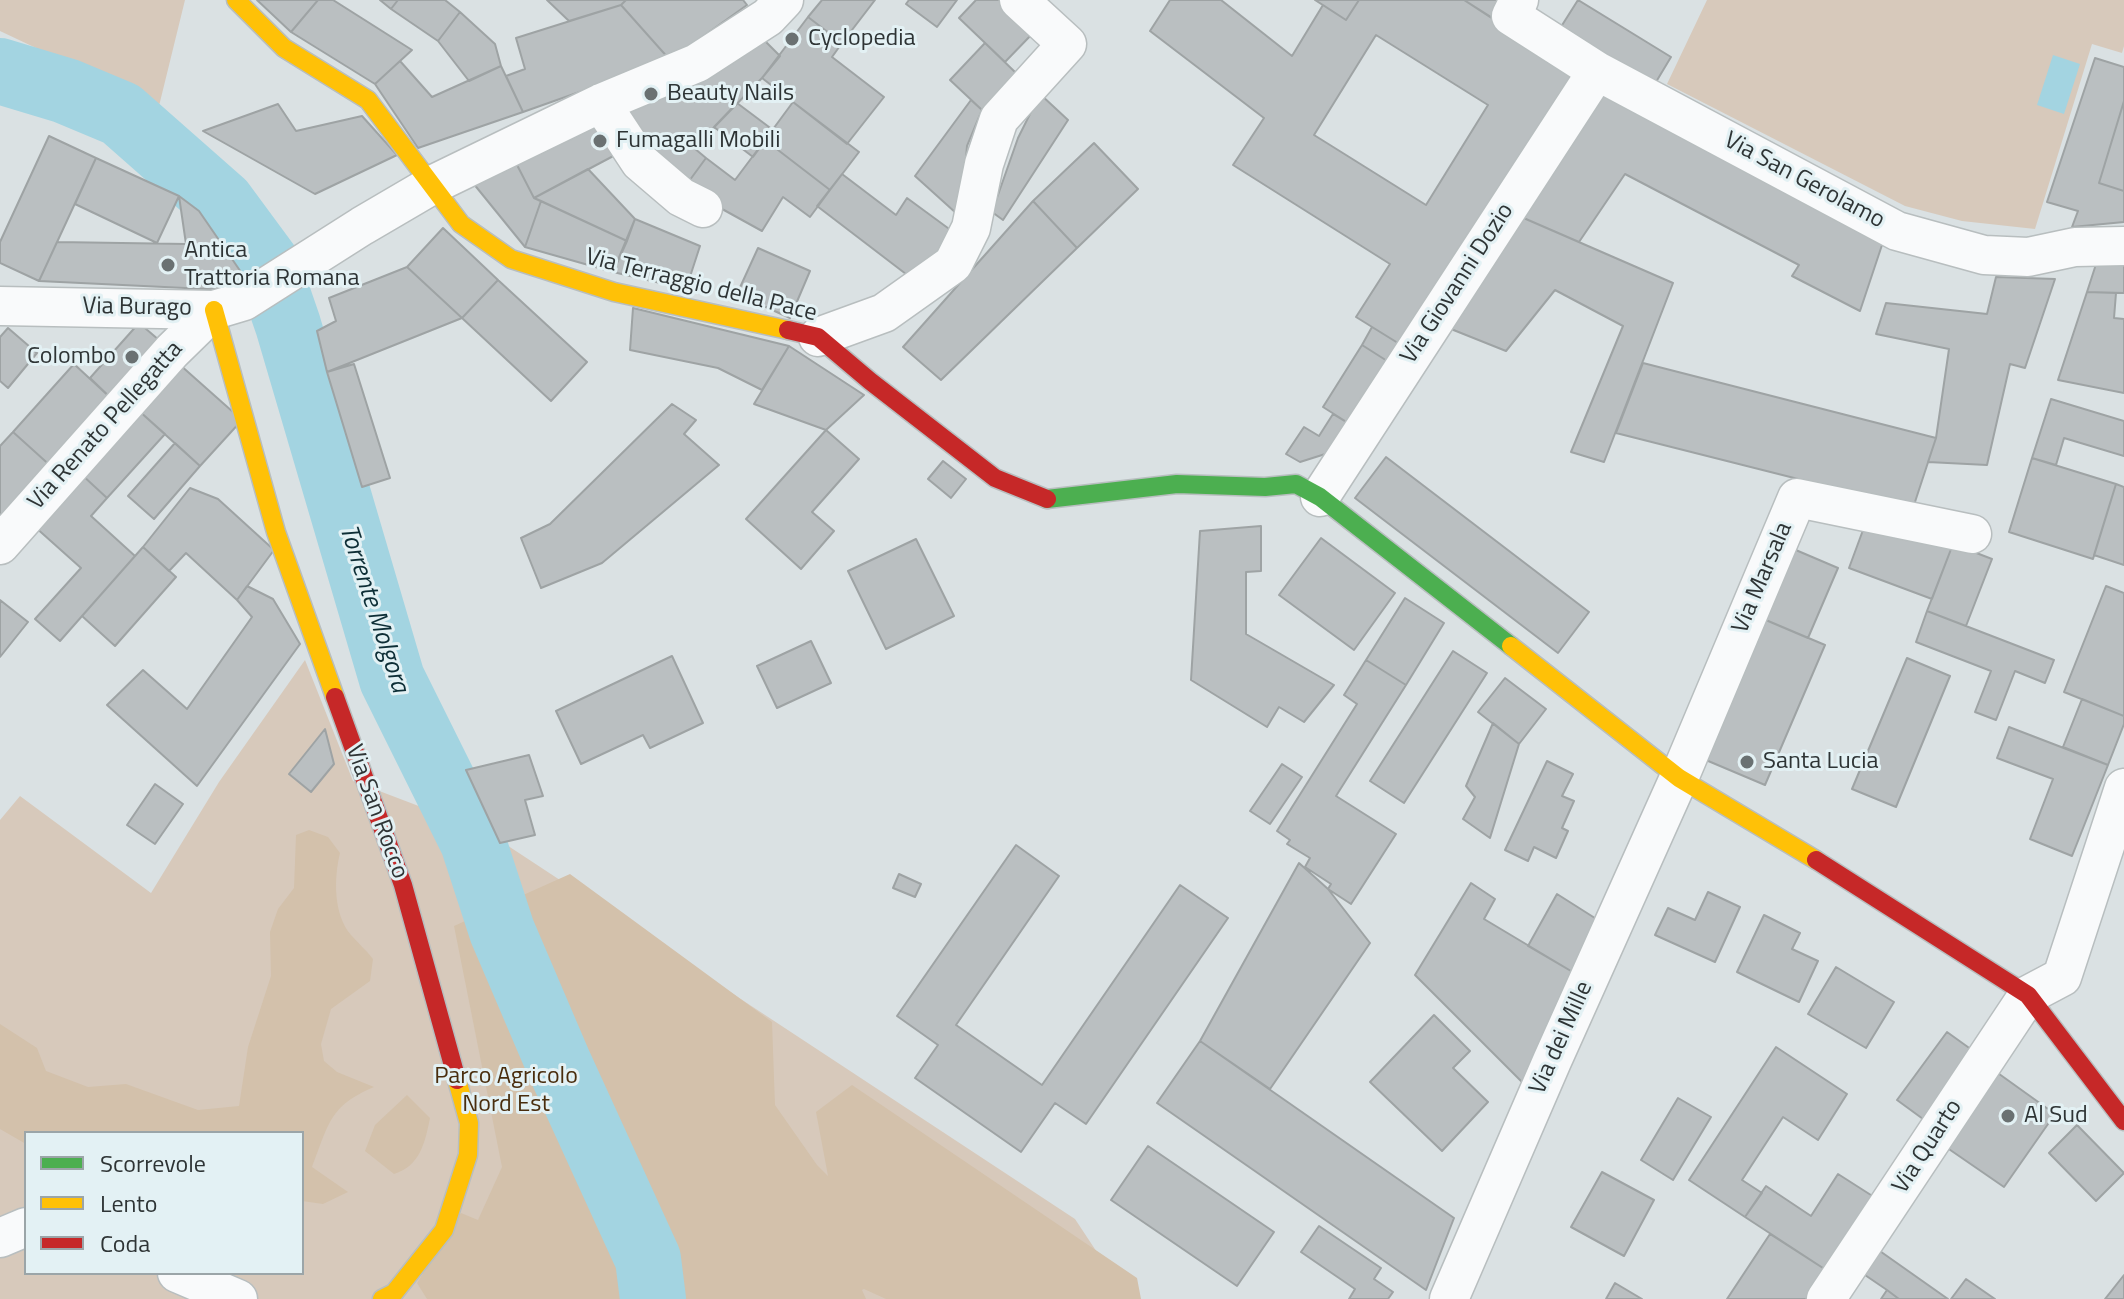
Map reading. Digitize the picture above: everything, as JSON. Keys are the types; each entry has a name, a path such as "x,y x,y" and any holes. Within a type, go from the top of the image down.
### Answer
{"street":[{"name":"Via Terraggio della Pace","path":"236,0 284,48 368,100 461,224 511,259 614,292 818,337 995,478 1048,499 1177,484 1265,487 1296,484 1320,497"},
{"path":"229,306 432,185 601,103 697,63 768,17 784,0"},
{"path":"818,337 884,313 953,264 971,228 984,164 999,119 1067,44 1019,0"},
{"name":"Via San Gerolamo","path":"1515,8 1597,71 1897,231 1984,255 2028,257 2075,247 2124,246"},
{"name":"Via Giovanni Dozio","path":"1320,497 1597,71"},
{"path":"601,103 640,162 681,197 703,208"},
{"name":"Via Burago","path":"0,306 229,306"},
{"name":"Via Renato Pellegatta","path":"0,545 172,351 229,306"},
{"name":"Via San Rocco","path":"229,306 276,532 403,885 469,1123 468,1155 444,1230 394,1293 382,1299"},
{"path":"1320,497 1679,778 1772,832 2028,995 2124,1121"},
{"name":"Via Marsala","path":"1679,778 1797,498 1972,534"},
{"name":"Via dei Mille","path":"1449,1299 1679,778"},
{"path":"2028,995 2062,977 2124,788"},
{"name":"Via Quarto","path":"1826,1299 2028,995"},
{"path":"0,1238 24,1228"},
{"path":"182,1275 238,1299"}],"green space":[{"path":"0,0 185,0 159,106 0,31"},
{"path":"1707,0 2124,0 2124,46 2122,53 2092,44 2035,229 1962,221 1905,206 1667,84"},
{"name":"Parco Agricolo Nord Est","path":"305,660 353,781 487,832 1075,1219 1128,1299 0,1299 0,820 20,796 151,893 219,782"},
{"path":"309,830 328,837 340,853 336,884 341,917 351,935 373,959 370,981 331,1009 321,1044 324,1061 337,1072 374,1087 348,1101 332,1118 312,1167 348,1192 323,1204 304,1201 304,1131 24,1131 24,1143 0,1129 0,1024 37,1048 46,1071 88,1087 126,1084 198,1110 239,1106 248,1047 271,976 270,932 278,909 294,888 296,835"},
{"path":"570,874 772,1022 775,1105 828,1176 816,1112 852,1085 1137,1278 1141,1299 886,1299 864,1289 866,1299 427,1299 417,1283 461,1213 478,1220 502,1167 454,926"},
{"path":"407,1095 430,1118 420,1152 410,1165 394,1174 365,1151 375,1125"}],"water":[{"path":"2053,55 2080,64 2064,114 2037,105"}],"building":[{"path":"257,0 318,0 291,32"},
{"path":"318,0 333,0 412,50 375,84 291,32"},
{"path":"380,0 398,0 391,9"},
{"path":"398,0 445,0 460,12 438,41 391,9"},
{"path":"547,0 626,0 621,5 569,21"},
{"path":"626,0 743,0 747,5 670,60 621,5"},
{"path":"822,0 875,0 842,43 808,17"},
{"path":"909,0 957,0 937,27 906,4"},
{"path":"976,0 1000,0 1034,32 1005,62 959,18"},
{"path":"1170,0 1221,0 1292,56 1323,5 1346,20 1359,0 1464,0 1581,74 1406,348 1356,317 1390,264 1233,165 1264,118 1150,31","holes":["1376,35 1488,105 1426,205 1314,135"]},
{"path":"1315,0 1359,0 1346,20"},
{"path":"1464,0 1502,0 1493,19"},
{"path":"1578,0 1671,57 1653,87 1559,30"},
{"path":"621,5 670,60 523,112 506,76 525,69 516,38"},
{"path":"460,12 495,44 501,66 469,81 438,41"},
{"path":"808,17 842,43 832,57 884,97 847,144 762,78"},
{"path":"760,36 780,56 694,148 706,158 684,188 614,109"},
{"path":"985,43 1016,73 982,110 950,80"},
{"path":"2095,58 2124,67 2124,101 2099,183 2124,191 2124,222 2072,227 2078,211 2047,202"},
{"path":"400,61 432,97 501,66 523,112 418,148 375,84"},
{"path":"1605,88 1883,242 1860,311 1792,276 1799,265 1625,174 1579,242 1519,216"},
{"path":"1040,94 1068,120 1003,220 992,212 1018,138"},
{"path":"971,100 982,110 967,146 963,192 956,213 915,176"},
{"path":"2124,101 2124,191 2099,183"},
{"path":"793,102 859,152 830,190 765,140"},
{"path":"737,103 773,130 753,157 714,127"},
{"path":"278,104 296,131 362,116 397,155 315,194 203,131"},
{"path":"601,118 619,153 534,198 516,163"},
{"path":"49,136 96,158 39,281 0,263 0,242"},
{"path":"765,140 830,190 810,217 783,197 762,231 684,188 706,158 735,180"},
{"path":"1094,143 1138,189 1077,248 1033,201"},
{"path":"96,158 179,196 157,243 75,204"},
{"path":"516,163 534,198 541,201 525,247 473,183"},
{"path":"588,169 635,219 627,241 534,198"},
{"path":"842,174 896,215 907,198 956,234 919,284 817,206"},
{"path":"179,196 199,211 243,275 227,290 39,281 57,242 186,244"},
{"path":"541,201 627,241 613,272 525,247"},
{"path":"1033,201 1077,248 941,380 903,347"},
{"path":"1519,216 1673,283 1604,462 1571,452 1623,326 1555,290 1506,351 1451,329"},
{"path":"635,219 700,246 686,289 613,272"},
{"path":"443,228 498,280 462,318 407,267"},
{"path":"758,248 810,271 790,318 737,294"},
{"path":"2099,255 2124,256 2124,293 2087,292"},
{"path":"407,267 462,318 327,372 317,331 336,321 329,298"},
{"path":"1996,277 2055,279 2025,368 2010,364 1987,465 1928,462 1936,438 1949,349 1876,334 1886,303 1987,314"},
{"path":"498,280 587,362 551,401 462,318"},
{"path":"2087,292 2116,293 2114,318 2124,319 2124,393 2058,380"},
{"path":"633,308 789,346 762,390 718,368 630,350"},
{"name":"Colombo","path":"139,323 166,346 115,402 90,378"},
{"path":"1372,327 1406,348 1395,366 1362,345"},
{"path":"8,328 37,353 8,388 0,381 0,337"},
{"path":"1362,345 1395,366 1356,428 1323,407"},
{"path":"789,346 864,395 826,430 754,404"},
{"path":"1643,363 1936,438 1913,508 1616,433"},
{"path":"74,364 115,402 54,469 13,432"},
{"path":"179,364 242,420 200,466 138,410"},
{"path":"354,364 390,478 362,487 327,372"},
{"path":"2051,399 2124,421 2124,456 2064,438 2056,465 2032,458"},
{"path":"672,404 696,420 684,434 719,465 602,563 541,588 521,538 550,524"},
{"path":"138,410 165,434 107,498 81,474"},
{"path":"1333,414 1356,428 1341,449 1300,462 1286,454 1304,427 1319,436"},
{"path":"826,430 859,459 812,512 834,531 801,569 746,519"},
{"path":"13,432 54,469 0,529 0,446"},
{"path":"175,443 200,466 154,519 128,496"},
{"path":"1386,457 1589,612 1558,653 1355,498"},
{"path":"2032,458 2116,484 2093,559 2009,532"},
{"path":"943,461 966,479 951,498 928,479"},
{"path":"81,474 107,498 91,516 135,556 60,641 35,619 81,568 34,526"},
{"path":"2116,484 2124,487 2124,565 2094,555"},
{"path":"190,488 218,499 274,550 237,600 186,553 169,571 143,547"},
{"path":"1866,522 1953,544 1932,599 1849,568"},
{"path":"1261,526 1261,571 1246,572 1246,634 1334,685 1304,722 1279,707 1267,727 1191,680 1200,531"},
{"path":"1321,538 1395,593 1354,650 1279,595"},
{"path":"916,539 954,616 886,649 848,571"},
{"path":"1953,544 1992,559 1966,626 1927,611"},
{"path":"1784,545 1838,568 1808,638 1754,615"},
{"path":"143,547 176,577 115,646 82,616"},
{"path":"247,586 273,599 300,644 197,786 107,705 143,670 187,709 252,617 237,600"},
{"path":"2106,586 2124,593 2124,716 2064,692"},
{"path":"1405,598 1444,623 1406,685 1366,660"},
{"path":"0,600 28,622 0,657"},
{"path":"1927,611 2054,660 2045,683 2015,671 1996,720 1975,712 1991,671 1916,642"},
{"path":"1754,615 1825,645 1765,785 1694,755"},
{"path":"811,641 831,683 777,708 757,666"},
{"path":"1453,651 1487,673 1404,803 1370,781"},
{"path":"672,656 703,723 650,748 643,735 581,764 556,711"},
{"path":"1907,658 1950,676 1896,807 1852,789"},
{"path":"1366,660 1406,685 1336,796 1396,834 1351,904 1328,889 1331,884 1305,867 1310,858 1287,844 1290,840 1277,831 1357,704 1344,695"},
{"path":"1505,678 1546,709 1519,744 1478,712"},
{"path":"2082,699 2124,716 2124,724 2108,765 2063,747"},
{"path":"1493,723 1519,744 1490,838 1463,819 1475,797 1466,786"},
{"path":"2009,727 2108,765 2072,856 2030,839 2053,779 1997,758"},
{"path":"325,729 334,764 311,792 289,774"},
{"path":"529,755 543,796 525,800 535,835 500,843 466,770"},
{"path":"1547,761 1573,774 1562,796 1574,801 1562,828 1568,831 1556,858 1534,847 1528,861 1505,850"},
{"path":"1282,764 1302,777 1270,824 1250,811"},
{"path":"155,784 183,804 155,844 127,825"},
{"path":"1016,845 1059,876 956,1025 1042,1085 1180,885 1228,918 1086,1124 1055,1103 1021,1152 915,1078 938,1045 897,1016"},
{"path":"1299,863 1328,889 1370,943 1270,1089 1200,1041"},
{"path":"899,874 921,884 915,897 893,888"},
{"path":"1471,883 1495,899 1484,919 1576,974 1523,1083 1415,975"},
{"path":"1708,892 1740,907 1715,962 1655,935 1668,908 1695,920"},
{"path":"1557,894 1598,920 1576,974 1528,946"},
{"path":"1764,915 1800,933 1792,949 1818,961 1799,1002 1737,972"},
{"path":"1836,967 1894,1002 1866,1048 1808,1014"},
{"path":"1434,1015 1470,1051 1453,1068 1488,1102 1442,1151 1370,1082"},
{"path":"1947,1032 1972,1050 1923,1119 1897,1100"},
{"path":"1200,1041 1454,1218 1426,1290 1157,1103"},
{"path":"1776,1047 1847,1094 1818,1140 1783,1117 1742,1180 1762,1193 1745,1217 1689,1180"},
{"path":"1995,1071 2055,1114 2004,1187 1943,1145"},
{"path":"1678,1098 1711,1117 1673,1180 1641,1160"},
{"path":"2077,1125 2124,1173 2096,1201 2049,1153"},
{"path":"1148,1146 1274,1232 1237,1286 1111,1200"},
{"path":"1602,1172 1654,1200 1624,1256 1571,1227"},
{"path":"1838,1174 1874,1197 1826,1270 1745,1217 1766,1186 1811,1216"},
{"path":"1319,1226 1381,1268 1374,1279 1393,1292 1388,1299 1349,1299 1355,1289 1301,1252"},
{"path":"1770,1234 1826,1270 1807,1299 1727,1299"},
{"path":"1877,1249 1948,1299 1899,1299 1862,1273"},
{"path":"2124,1275 2124,1299 2105,1299"},
{"path":"1966,1279 1995,1299 1951,1299"},
{"path":"1615,1283 1642,1299 1606,1299"},
{"path":"1887,1290 1899,1299 1881,1299"}],"waterway":[{"name":"Torrente Molgora","path":"0,71 66,91 121,114 222,203 267,264 288,325 392,679 473,842 502,931 648,1259 653,1299"}],"traffic: fast":[{"path":"1047,499 1177,484 1265,487 1296,484 1320,497 1511,646"}],"traffic: slow":[{"path":"236,0 284,48 368,100 461,224 511,259 614,292 788,330"},
{"path":"214,310 276,532 335,697"},
{"path":"1511,646 1679,778 1816,860"},
{"path":"382,1299 394,1293 444,1230 468,1155 469,1123 457,1080"}],"traffic: jam":[{"path":"788,330 818,337 995,478 1047,499"},
{"path":"335,697 403,885 457,1080"},
{"path":"1816,860 2028,995 2124,1121"}],"place":[{"name":"Cyclopedia","path":"792,39"},
{"name":"Beauty Nails","path":"651,94"},
{"name":"Fumagalli Mobili","path":"600,141"},
{"name":"Antica Trattoria Romana","path":"168,265"},
{"name":"Colombo","path":"132,357"},
{"name":"Santa Lucia","path":"1747,762"},
{"name":"Al Sud","path":"2008,1116"}]}
